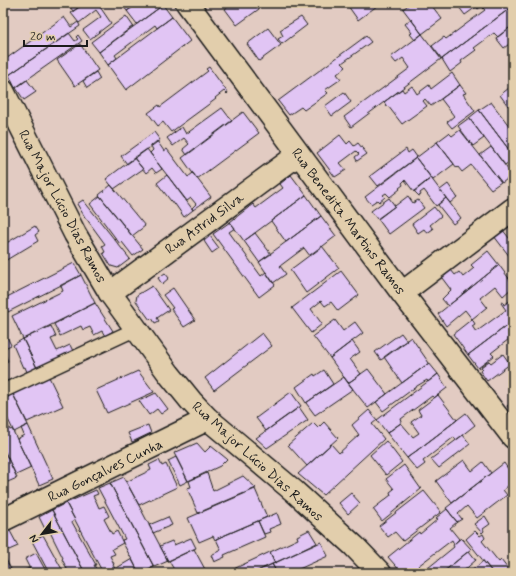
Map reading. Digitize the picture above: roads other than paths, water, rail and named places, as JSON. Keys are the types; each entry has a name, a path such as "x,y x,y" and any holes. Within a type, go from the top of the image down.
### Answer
{"street":[{"name":"Rua Benedita Martins Ramos","path":"187,3 402,293 513,437"},
{"name":"Rua Major Lúcio Dias Ramos","path":"3,91 75,234 110,293 178,385 208,419 295,492 354,546 380,573"},
{"name":"Rua Astrid Silva","path":"110,293 299,154"},
{"path":"402,293 513,209"},
{"name":"Rua Gonçalves Cunha","path":"3,520 208,419"}],"lane":[{"path":"3,391 136,329"}]}
